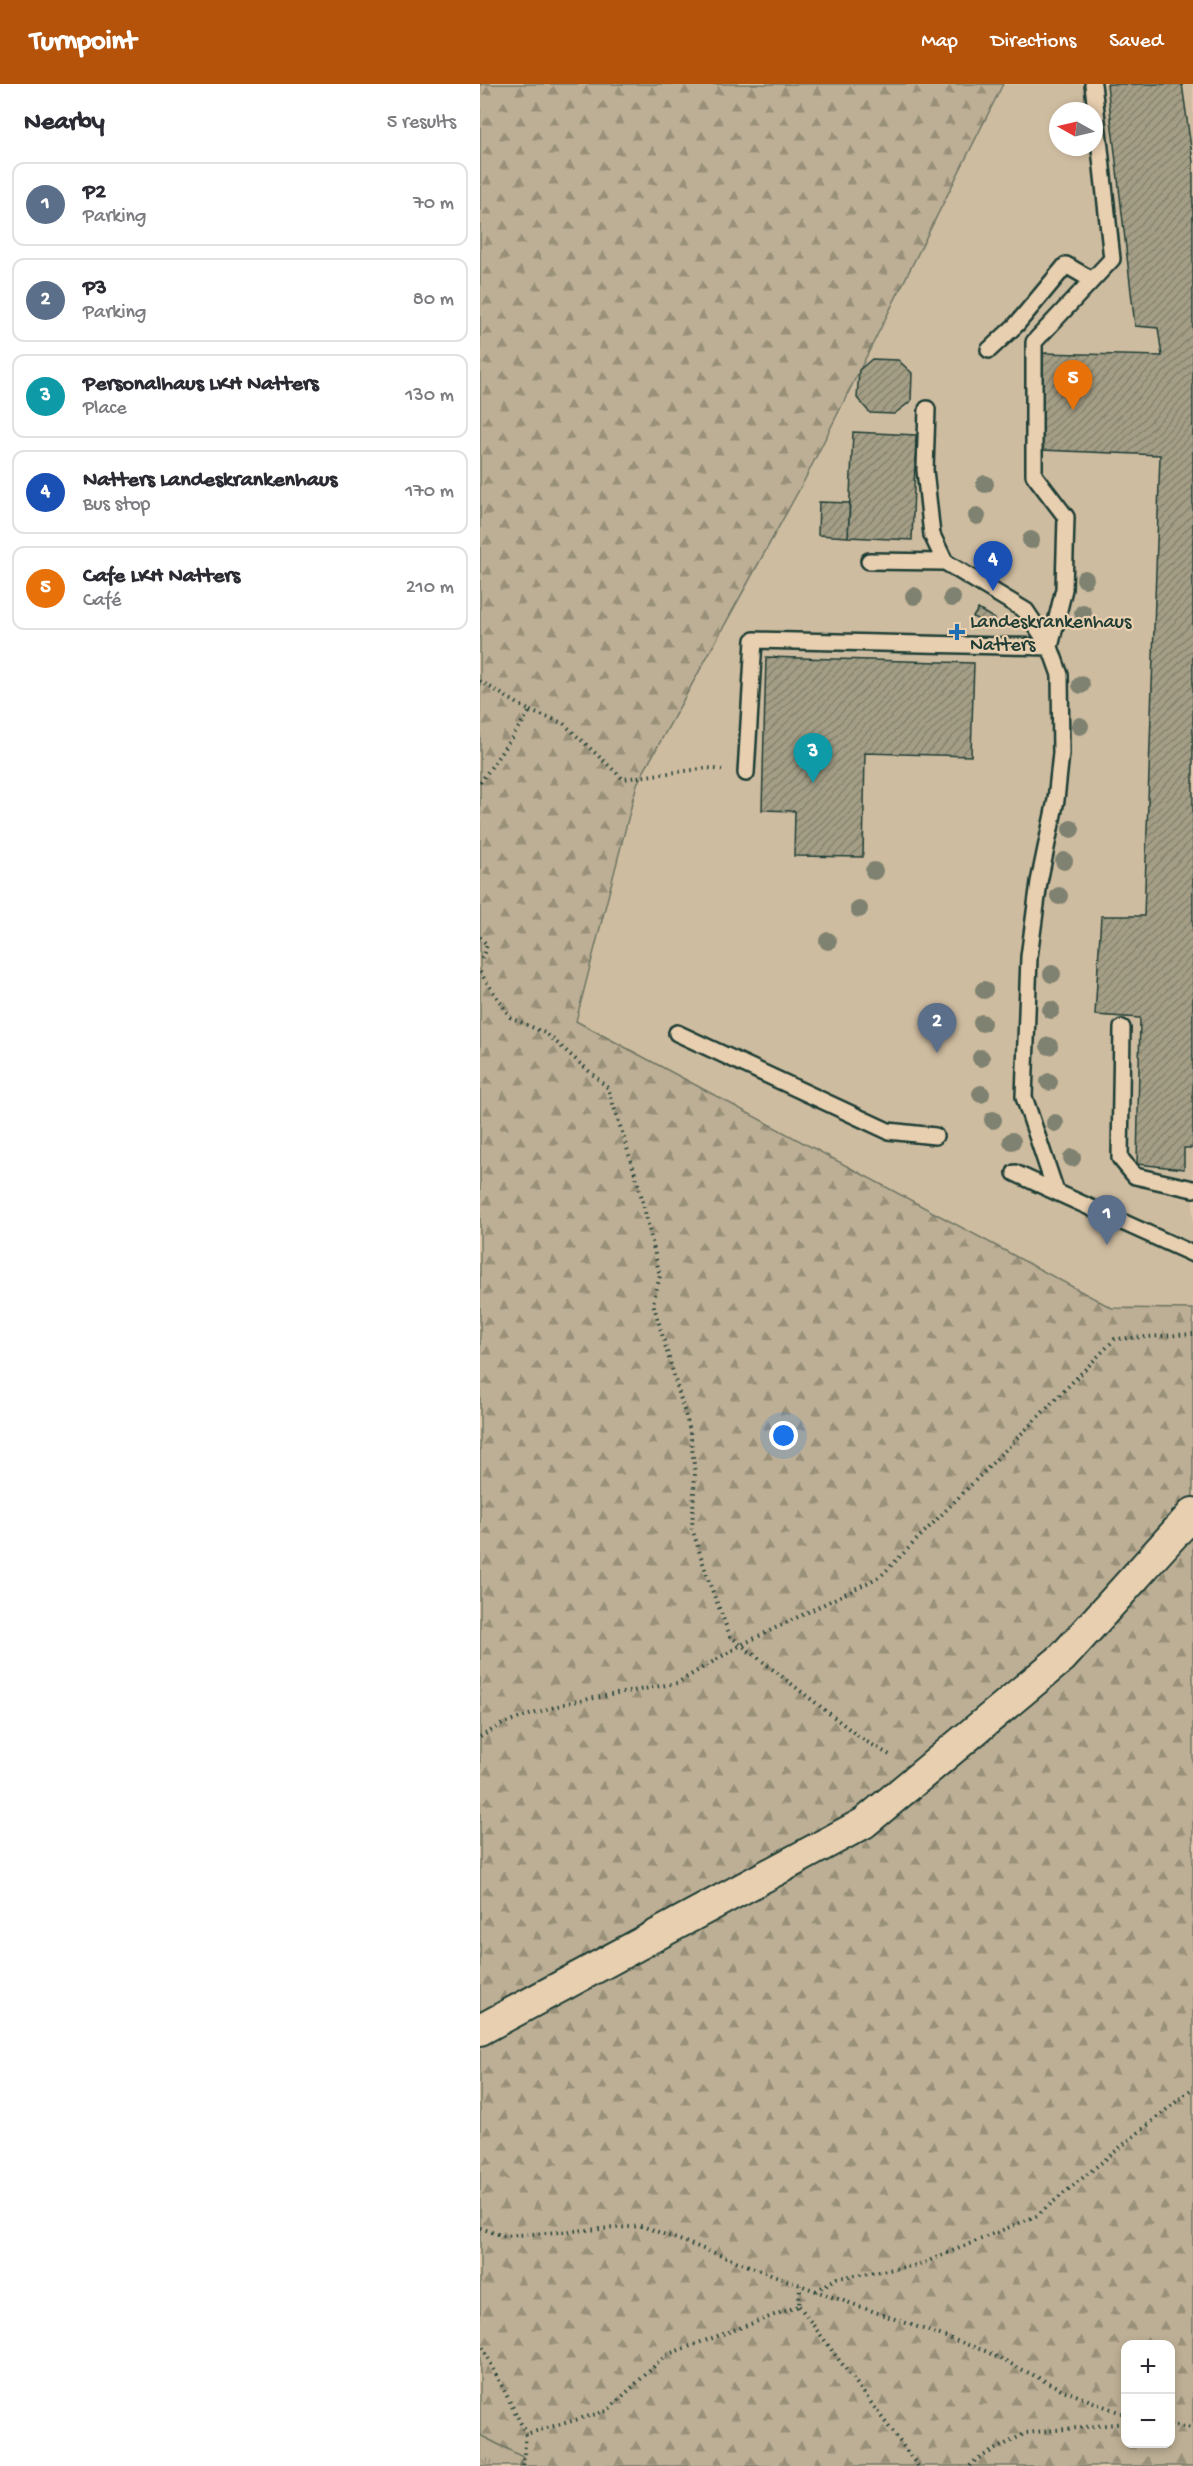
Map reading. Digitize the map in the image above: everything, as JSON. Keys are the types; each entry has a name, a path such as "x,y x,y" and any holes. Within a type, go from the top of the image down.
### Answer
{"street":[{"path":"480,2030 864,1823 1062,1658 1193,1513"}],"lane":[{"path":"1050,647 1064,589 1066,517 1034,475 1034,342 1112,259 1093,84"},
{"path":"989,350 1016,325 1066,265 1092,280"},
{"path":"927,410 925,470 932,535 945,562"},
{"path":"869,561 945,562 1026,611 1050,647 1060,675 1061,753 1056,800 1039,882 1029,957 1024,1097 1056,1192"},
{"path":"746,773 754,640 1050,647"},
{"path":"1122,1028 1120,1158 1135,1176 1193,1189"},
{"path":"677,1033 888,1131 935,1136"},
{"path":"1015,1173 1193,1254"}],"path":[{"path":"480,681 530,711 563,723 623,779 708,768 746,773"},
{"path":"480,783 530,711"},
{"path":"480,937 487,945 480,963"},
{"path":"480,972 510,1017 547,1034 608,1088 639,1186 660,1276 653,1303 690,1431 695,1473 692,1528 709,1582 730,1636 862,1739 922,1775"},
{"path":"480,1737 504,1723 567,1703 677,1683 741,1645 881,1576 1115,1339 1193,1334"},
{"path":"816,2291 837,2278 919,2265 1036,2216 1193,2088"},
{"path":"480,2228 504,2236 642,2226 985,2351 1063,2390 1121,2413"},
{"path":"800,2285 799,2306 918,2466"},
{"path":"526,2434 607,2411 666,2355 799,2306"},
{"path":"480,2342 526,2434 523,2466"},
{"path":"970,2466 977,2459 1026,2433 1121,2423"},
{"path":"1175,2426 1193,2428"}],"shaded area":[{"name":"Landeskrankenhaus Natters","path":"1003,84 1193,84 1193,1309 1112,1308 576,1021 637,784 804,481"}],"green space":[{"path":"480,84 1003,84 804,481 637,784 576,1021 1112,1308 1193,1309 1193,2466 520,2466 523,2457 480,2435"},
{"path":"480,2435 523,2457 520,2466 480,2466"}],"building":[{"path":"1107,84 1182,84 1193,162 1193,1148 1184,1148 1184,1169 1137,1164 1140,1018 1095,1015 1101,916 1144,916 1160,455 1041,450 1042,353 1162,356 1158,328 1135,326"},
{"path":"872,359 898,360 912,373 911,401 894,414 870,413 857,398 859,370"},
{"path":"853,432 916,435 912,540 848,537"},
{"path":"819,502 850,503 848,537 818,535"},
{"path":"978,609 995,619 991,627 973,617"},
{"path":"766,657 974,663 971,756 865,753 863,857 794,856 795,811 762,810"}],"place":[{"name":"Cafe LKH Natters","path":"1073,410"},
{"name":"Natters Landeskrankenhaus","path":"993,591"},
{"name":"Landeskrankenhaus Natters","path":"957,632"},
{"name":"Personalhaus LKH Natters","path":"813,783"},
{"name":"P3","path":"937,1053"},
{"name":"P2","path":"1107,1245"}]}
